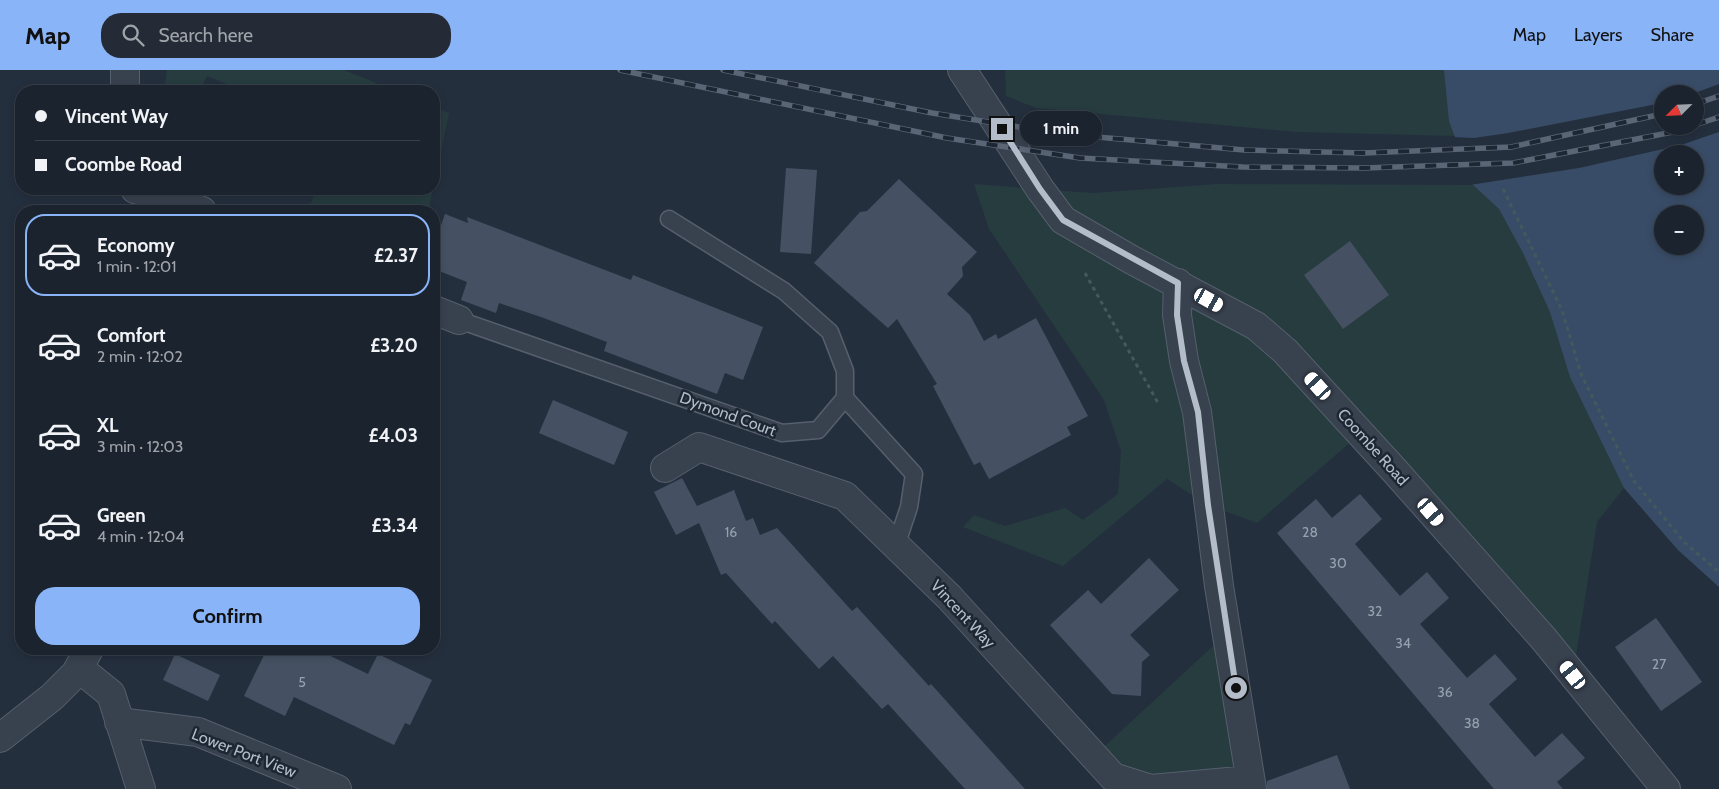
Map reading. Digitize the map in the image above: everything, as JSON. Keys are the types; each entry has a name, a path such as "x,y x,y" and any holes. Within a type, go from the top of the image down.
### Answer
{"street":[{"path":"125,70 125,85"},
{"name":"Coombe Road","path":"962,70 1040,189 1063,220 1256,326 1309,376 1543,638 1666,789"},
{"path":"157,195 189,205"},
{"name":"Vincent Way","path":"665,468 700,447 845,496 949,597 1113,777 1151,789 1251,784 1217,568 1198,412 1184,361 1177,315 1178,283"},
{"name":"Dymond Court","path":"440,312 459,320"},
{"path":"0,738 52,697 85,659 110,694 141,789"},
{"name":"Lower Port View","path":"119,722 198,732 337,789"}],"lane":[{"path":"669,219 784,290 830,332 845,371 845,398 914,474 910,507 896,546"},
{"name":"Dymond Court","path":"459,320 782,433 818,430 845,398"}],"path":[{"path":"1503,189 1562,310 1580,374 1634,481 1684,542 1719,572"},
{"path":"1063,220 1081,265 1159,404"}],"green space":[{"path":"167,70 344,70 381,85 229,85 207,76 203,85 165,85"},
{"path":"1005,70 1719,70 1719,587 1678,550 1624,488 1597,522 1573,675 1360,434 1257,523 1208,505 1167,479 1063,566 963,527 974,515 1005,526 1065,508 1083,520 1118,494 1121,451 1104,400 989,229 974,184 1092,193 1218,184 1472,185 1455,136 1296,132 1036,108 1006,96"},
{"path":"440,109 449,113 440,156"},
{"path":"314,195 432,195 429,205 310,205"},
{"path":"1227,633 1250,780 1179,787 1093,757"}],"water":[{"path":"1444,70 1719,70 1719,587 1678,550 1624,488 1570,377 1550,312 1523,253 1499,209 1473,185 1449,121"}],"pier":[{"path":"1719,84 1719,132 1681,145 1654,145 1654,151 1579,168 1470,185 1453,137 1474,138 1508,133 1654,105 1654,135 1704,135 1704,90"}],"building":[{"path":"786,168 817,170 811,254 780,252"},
{"path":"899,179 977,252 962,267 963,276 947,294 970,315 984,341 996,334 998,339 1036,318 1088,416 1067,427 1071,435 989,479 980,462 974,465 933,386 937,384 897,319 888,328 814,263 860,212 867,211"},
{"path":"445,214 468,223 467,217 631,280 633,275 763,327 743,380 725,373 717,394 604,351 607,342 541,317 499,303 496,313 461,300 467,282 440,271 440,228"},
{"path":"1350,241 1389,295 1343,329 1304,275"},
{"path":"553,400 628,432 614,465 539,433"},
{"path":"682,478 697,506 734,490 746,521 753,518 760,535 777,528 852,611 857,607 929,686 931,684 1025,789 965,789 888,704 882,709 833,656 819,669 775,621 772,624 726,573 721,575 699,523 676,535 654,492"},
{"path":"1360,494 1382,519 1355,544 1400,596 1427,572 1449,598 1420,624 1467,678 1495,654 1517,679 1489,704 1535,757 1562,733 1585,758 1557,782 1563,789 1494,789 1277,533 1316,499 1332,518"},
{"path":"1149,558 1179,590 1130,635 1150,655 1142,662 1141,696 1112,694 1050,625 1088,590 1101,604"},
{"path":"1656,618 1702,682 1661,711 1615,647"},
{"path":"175,655 220,675 208,701 163,680"},
{"path":"264,655 328,655 368,674 378,655 380,655 432,680 410,725 405,723 394,745 294,697 285,716 244,696"},
{"path":"1337,755 1350,789 1267,789 1267,781"}],"railway":[{"path":"620,70 947,138 1080,158 1243,167 1364,168 1513,163 1657,135"},
{"path":"723,70 932,113 1063,134 1244,150 1364,153 1511,147 1654,116"},
{"path":"1704,101 1719,96"},
{"path":"1704,122 1719,117"}],"route":[{"path":"1002,129 1040,189 1063,220 1132,260 1178,283 1177,315 1184,361 1198,412 1208,505 1236,688"}]}
